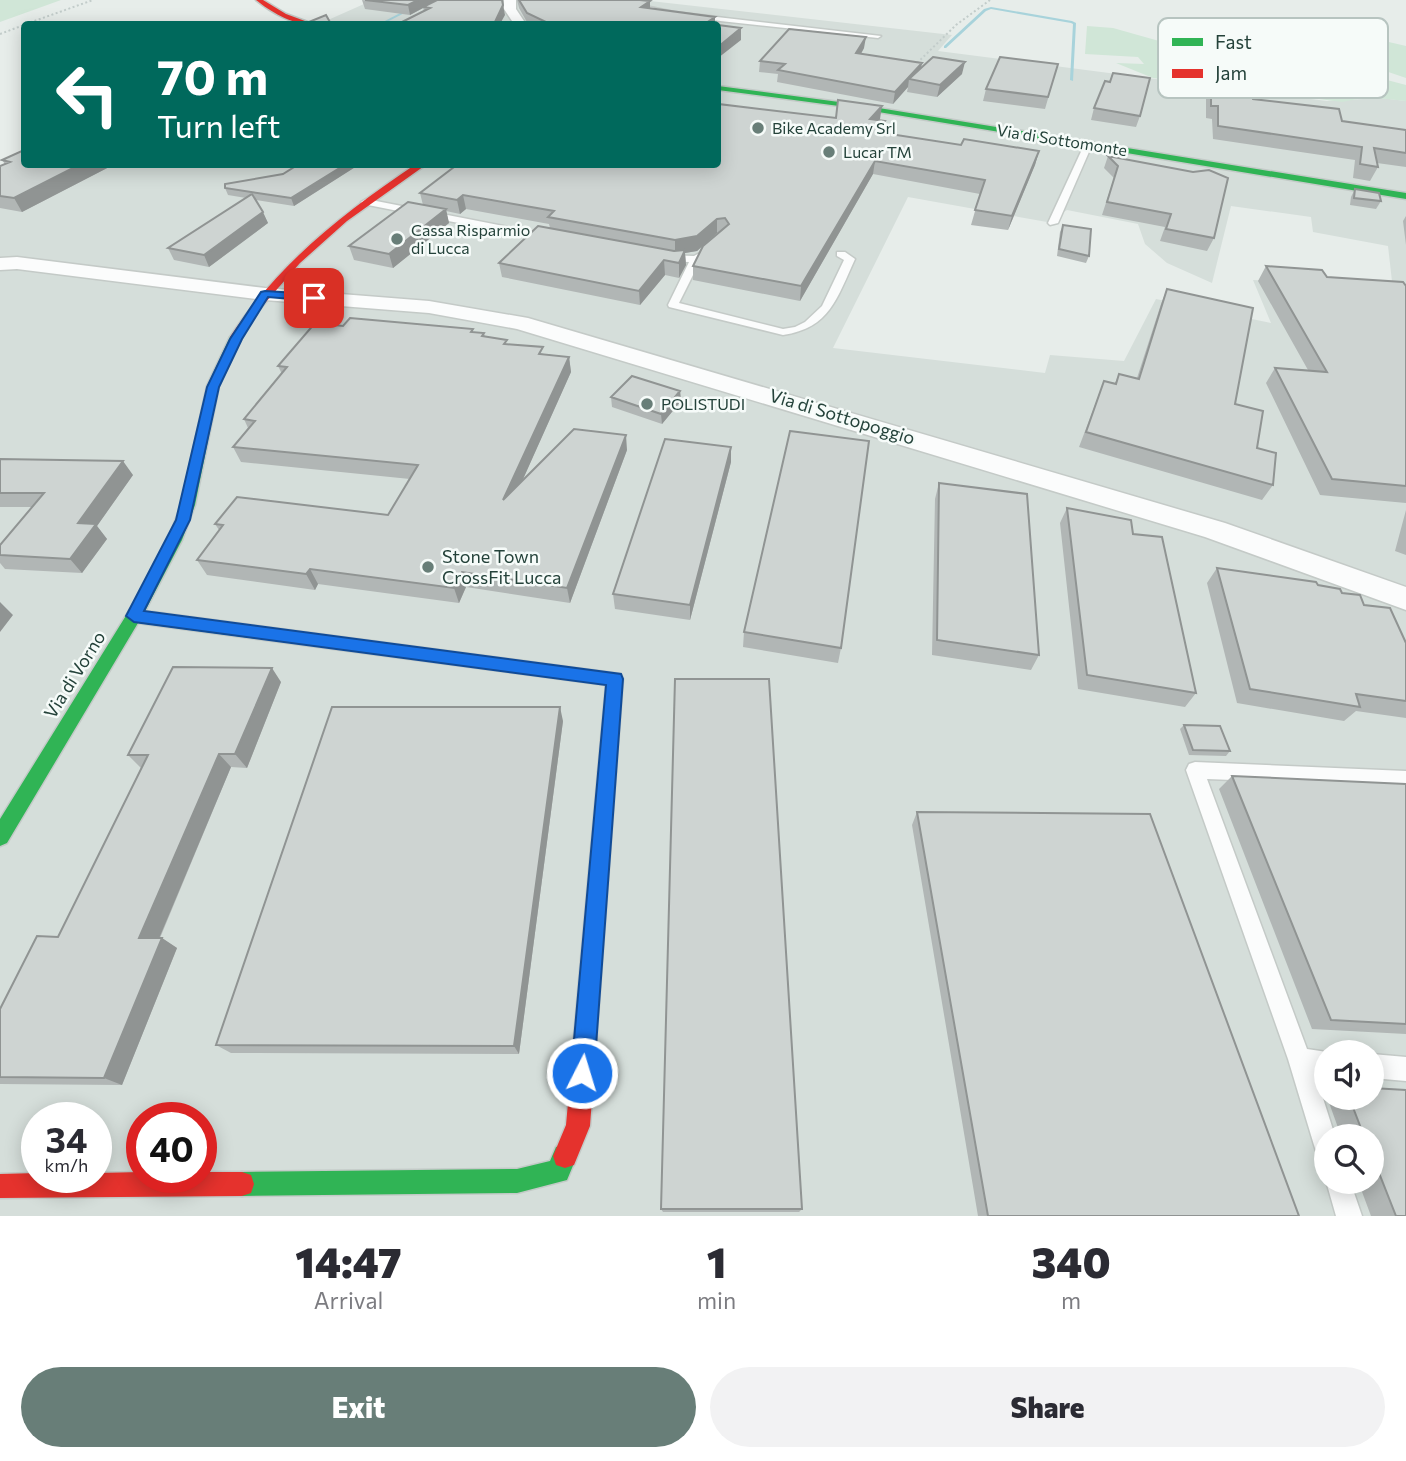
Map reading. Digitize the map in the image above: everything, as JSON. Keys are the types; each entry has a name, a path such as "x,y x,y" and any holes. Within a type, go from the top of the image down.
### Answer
{"street":[{"path":"259,0 284,15 301,21"},
{"path":"510,0 510,9 518,21"},
{"name":"Via di Sottomonte","path":"721,88 854,106 1406,196"},
{"name":"Via di Vorno","path":"0,836 134,616 183,520 213,387 236,339 265,294 305,248 417,168"},
{"name":"Via di Sottopoggio","path":"0,264 17,263 265,294 429,307 565,334 1215,530 1406,599"},
{"path":"0,1186 517,1181 558,1171 578,1126 615,679 134,616"}],"lane":[{"path":"620,4 674,14 878,36"},
{"path":"1053,223 1088,145"},
{"path":"366,202 559,239"},
{"path":"650,255 696,259 711,251 722,237"},
{"path":"696,259 673,306 783,332 797,331 814,324 826,309 850,259 841,254"},
{"path":"1319,1124 1299,1059 1195,770 1406,779"},
{"path":"1299,1059 1314,1061"},
{"path":"1384,1067 1406,1069"},
{"path":"1342,1194 1349,1216"}],"path":[{"path":"36,21 93,0"},
{"path":"913,67 956,25 990,0"},
{"path":"0,34 21,26"}],"shaded area":[{"path":"373,0 641,0 952,35 938,51 1158,79 1158,98 1304,98 1327,101 1381,98 1406,101 1406,290 1393,290 1388,246 1313,232 1311,217 1231,206 1212,283 1167,263 1145,244 1138,224 1067,210 1047,222 908,197 833,348 1045,373 1050,355 1124,361 1156,299 1271,323 1253,280 1316,283 1406,312 1406,1216 0,1216 0,174 21,165 21,168 721,168 721,21 326,21"}],"green space":[{"path":"0,0 61,0 0,22"},
{"path":"1087,26 1113,28 1158,41 1158,79 1116,63 1144,64 1138,57 1085,54"},
{"path":"1388,42 1406,46 1406,78 1388,72"},
{"path":"1388,80 1406,85 1406,101 1378,98 1388,98"},
{"path":"1310,98 1363,98 1342,102"}],"building":[{"path":"365,0 418,0 408,5"},
{"path":"437,0 502,0 503,5 495,21 404,21 430,8 423,7"},
{"path":"519,0 640,0 650,1 641,7 715,17 709,21 544,21 527,13"},
{"path":"326,15 329,21 311,21"},
{"path":"721,25 741,28 721,45"},
{"path":"789,29 866,37 856,53 922,63 895,92 778,70 785,64 760,61"},
{"path":"933,57 965,62 940,85 909,79"},
{"path":"1000,57 1058,64 1048,97 986,89"},
{"path":"1113,73 1150,78 1140,116 1094,108 1105,81 1110,82"},
{"path":"1211,98 1253,98 1339,109 1342,121 1406,130 1406,153 1374,148 1378,167 1360,164 1362,147 1218,126 1218,106 1211,106"},
{"path":"838,100 882,106 870,119 885,121 877,132 961,145 964,139 1039,151 1012,216 975,210 985,180 875,161 801,286 693,266 703,246 729,224 725,218 717,219 697,236 675,240 548,217 554,211 463,195 457,200 420,193 453,168 721,168 721,104 836,118"},
{"path":"21,151 21,168 73,168 14,198 0,196 0,166 10,162 2,160"},
{"path":"1108,156 1193,172 1209,170 1228,178 1214,238 1166,229 1171,214 1107,202 1118,166"},
{"path":"293,168 340,168 291,198 225,188 225,184 283,174"},
{"path":"1355,189 1379,193 1381,201 1354,198"},
{"path":"252,194 263,212 204,255 168,248"},
{"path":"408,202 446,209 389,254 349,246"},
{"path":"1063,225 1091,229 1089,256 1059,249"},
{"path":"538,226 674,251 685,250 679,263 664,260 639,291 499,263"},
{"path":"1266,266 1322,270 1327,277 1403,282 1406,286 1406,486 1332,479 1275,368 1327,372"},
{"path":"1167,289 1253,308 1235,404 1263,411 1257,448 1276,453 1273,485 1086,432 1104,381 1116,384 1119,374 1139,379"},
{"path":"350,318 473,329 471,332 484,333 482,336 507,340 504,344 543,347 539,354 569,357 503,500 574,429 626,435 567,588 462,572 454,588 310,569 306,574 197,560 223,525 215,524 237,497 388,515 418,465 233,447 255,421 244,419 287,367 278,366 315,323 343,326"},
{"path":"632,376 680,391 661,414 611,397"},
{"path":"790,431 869,441 841,648 744,632"},
{"path":"665,439 731,447 690,605 613,594"},
{"path":"0,459 123,461 78,523 96,524 70,559 0,555 0,545 44,493 0,493"},
{"path":"939,483 1027,494 1039,655 937,640"},
{"path":"1067,508 1131,520 1133,534 1162,537 1196,693 1087,675"},
{"path":"1217,568 1316,582 1318,585 1340,589 1342,593 1360,595 1364,605 1390,608 1406,643 1406,701 1356,694 1360,707 1250,689"},
{"path":"173,667 272,668 235,754 219,754 139,938 162,938 104,1078 0,1077 0,1009 37,936 58,937 148,755 128,755"},
{"path":"675,679 769,679 802,1209 661,1209"},
{"path":"332,707 560,707 514,1046 216,1045"},
{"path":"1184,725 1220,726 1230,751 1193,750"},
{"path":"1232,776 1406,784 1406,1024 1331,1020"},
{"path":"917,812 1150,814 1299,1216 988,1216"},
{"path":"1384,1089 1406,1090 1406,1216 1396,1216 1384,1186 1384,1124 1359,1124 1354,1110 1384,1110"}],"waterway":[{"path":"387,21 428,0"},
{"path":"945,47 985,10 991,8 1072,22 1075,24 1072,80"}],"traffic: fast":[{"path":"721,88 854,106 1406,196"},
{"path":"0,837 146,596 175,540 188,505 213,386 236,337"},
{"path":"134,616 615,679 607,772"},
{"path":"242,1184 517,1181 558,1171 565,1156"}],"traffic: jam":[{"path":"259,0 284,15 301,21"},
{"path":"236,337 254,310 296,261 344,219 417,168"},
{"path":"565,1156 578,1126 607,772"},
{"path":"0,1186 242,1184"}],"place":[{"name":"Bike Academy Srl","path":"758,128"},
{"name":"Lucar TM","path":"829,152"},
{"name":"Cassa Risparmio di Lucca","path":"397,239"},
{"name":"POLISTUDI","path":"647,404"},
{"name":"Stone Town CrossFit Lucca","path":"428,567"}],"route":[{"path":"314,298 265,294 236,339 213,387 183,520 134,616 615,679 582,1073"}]}
